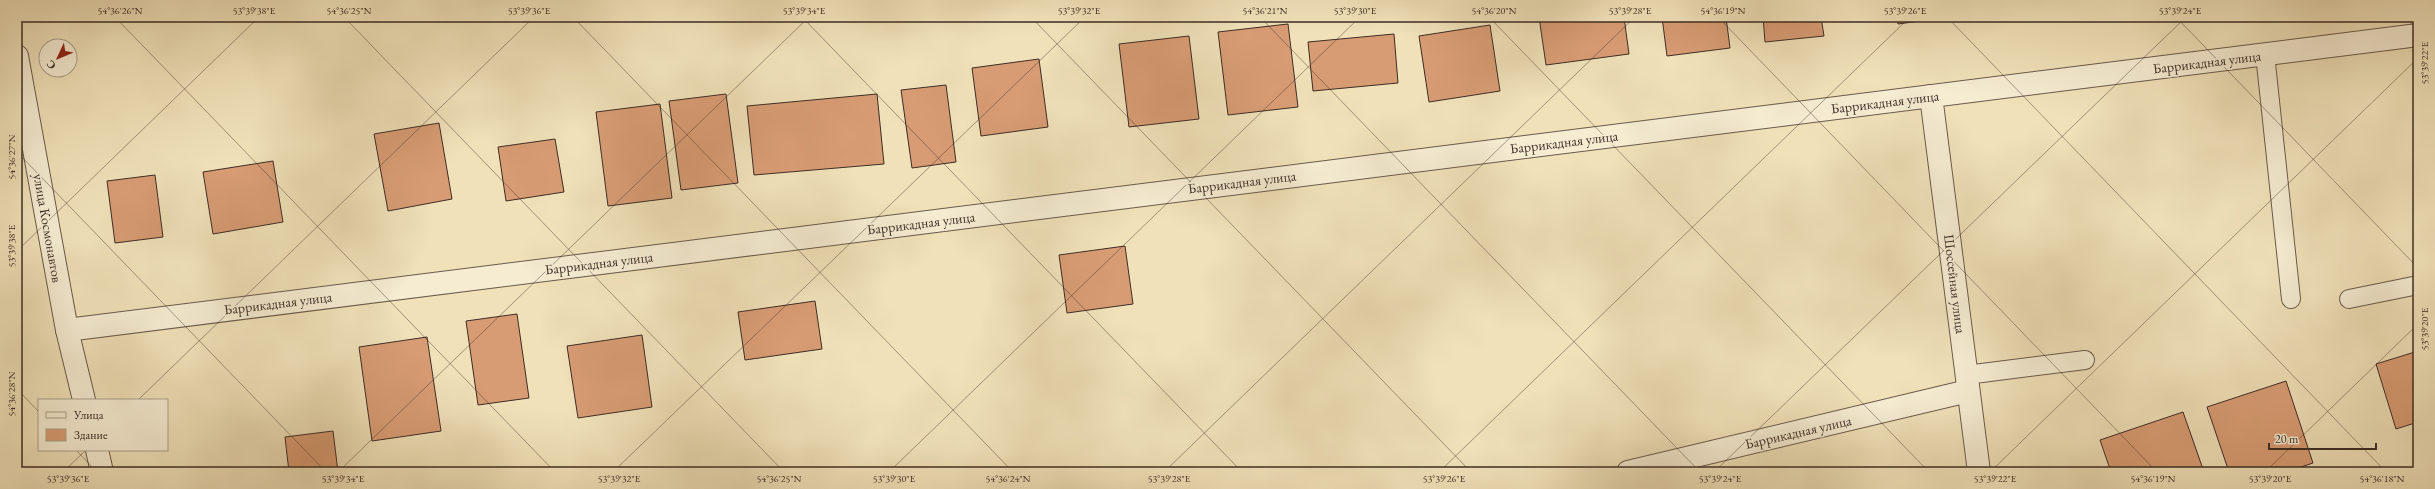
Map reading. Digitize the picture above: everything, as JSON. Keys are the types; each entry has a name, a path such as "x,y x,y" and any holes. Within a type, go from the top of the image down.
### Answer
{"street":[{"name":"Баррикадная улица","path":"67,330 2418,35"},
{"name":"улица Космонавтов","path":"17,56 67,330 84,399"},
{"name":"Шоссейная улица","path":"1931,96 1967,383 1980,472"},
{"name":"Баррикадная улица","path":"1628,472 1967,383"},
{"path":"97,451 102,472"}],"lane":[{"path":"2265,54 2291,299"},
{"path":"2349,299 2418,285"},
{"path":"1967,383 2085,360"}],"building":[{"path":"1539,17 1624,17 1629,54 1546,65"},
{"path":"1662,17 1726,17 1730,48 1667,56"},
{"path":"1763,17 1821,17 1824,36 1765,42"},
{"path":"1897,17 1949,17 1898,24"},
{"path":"1288,24 1298,107 1228,115 1218,32"},
{"path":"1490,25 1500,91 1429,102 1419,36"},
{"path":"1394,34 1398,83 1313,91 1308,42"},
{"path":"1189,36 1199,119 1129,127 1119,44"},
{"path":"1039,59 1048,127 981,136 972,68"},
{"path":"946,85 956,162 912,168 901,90"},
{"path":"726,94 738,183 681,190 669,101"},
{"path":"877,94 884,164 754,175 747,106"},
{"path":"660,104 672,198 608,206 596,112"},
{"path":"439,123 452,199 388,211 374,134"},
{"path":"555,139 564,192 506,201 498,147"},
{"path":"273,161 283,222 213,234 203,172"},
{"path":"155,175 163,237 115,243 107,181"},
{"path":"1125,246 1133,304 1067,313 1059,255"},
{"path":"815,301 822,349 745,360 738,312"},
{"path":"517,314 529,398 478,405 466,321"},
{"path":"642,335 652,407 578,418 567,346"},
{"path":"427,337 441,431 372,441 359,347"},
{"path":"2418,351 2418,422 2396,429 2376,364"},
{"path":"2286,381 2313,463 2286,472 2229,472 2207,407"},
{"path":"2183,412 2204,472 2111,472 2100,440"},
{"path":"333,431 338,472 289,472 285,437"}]}
